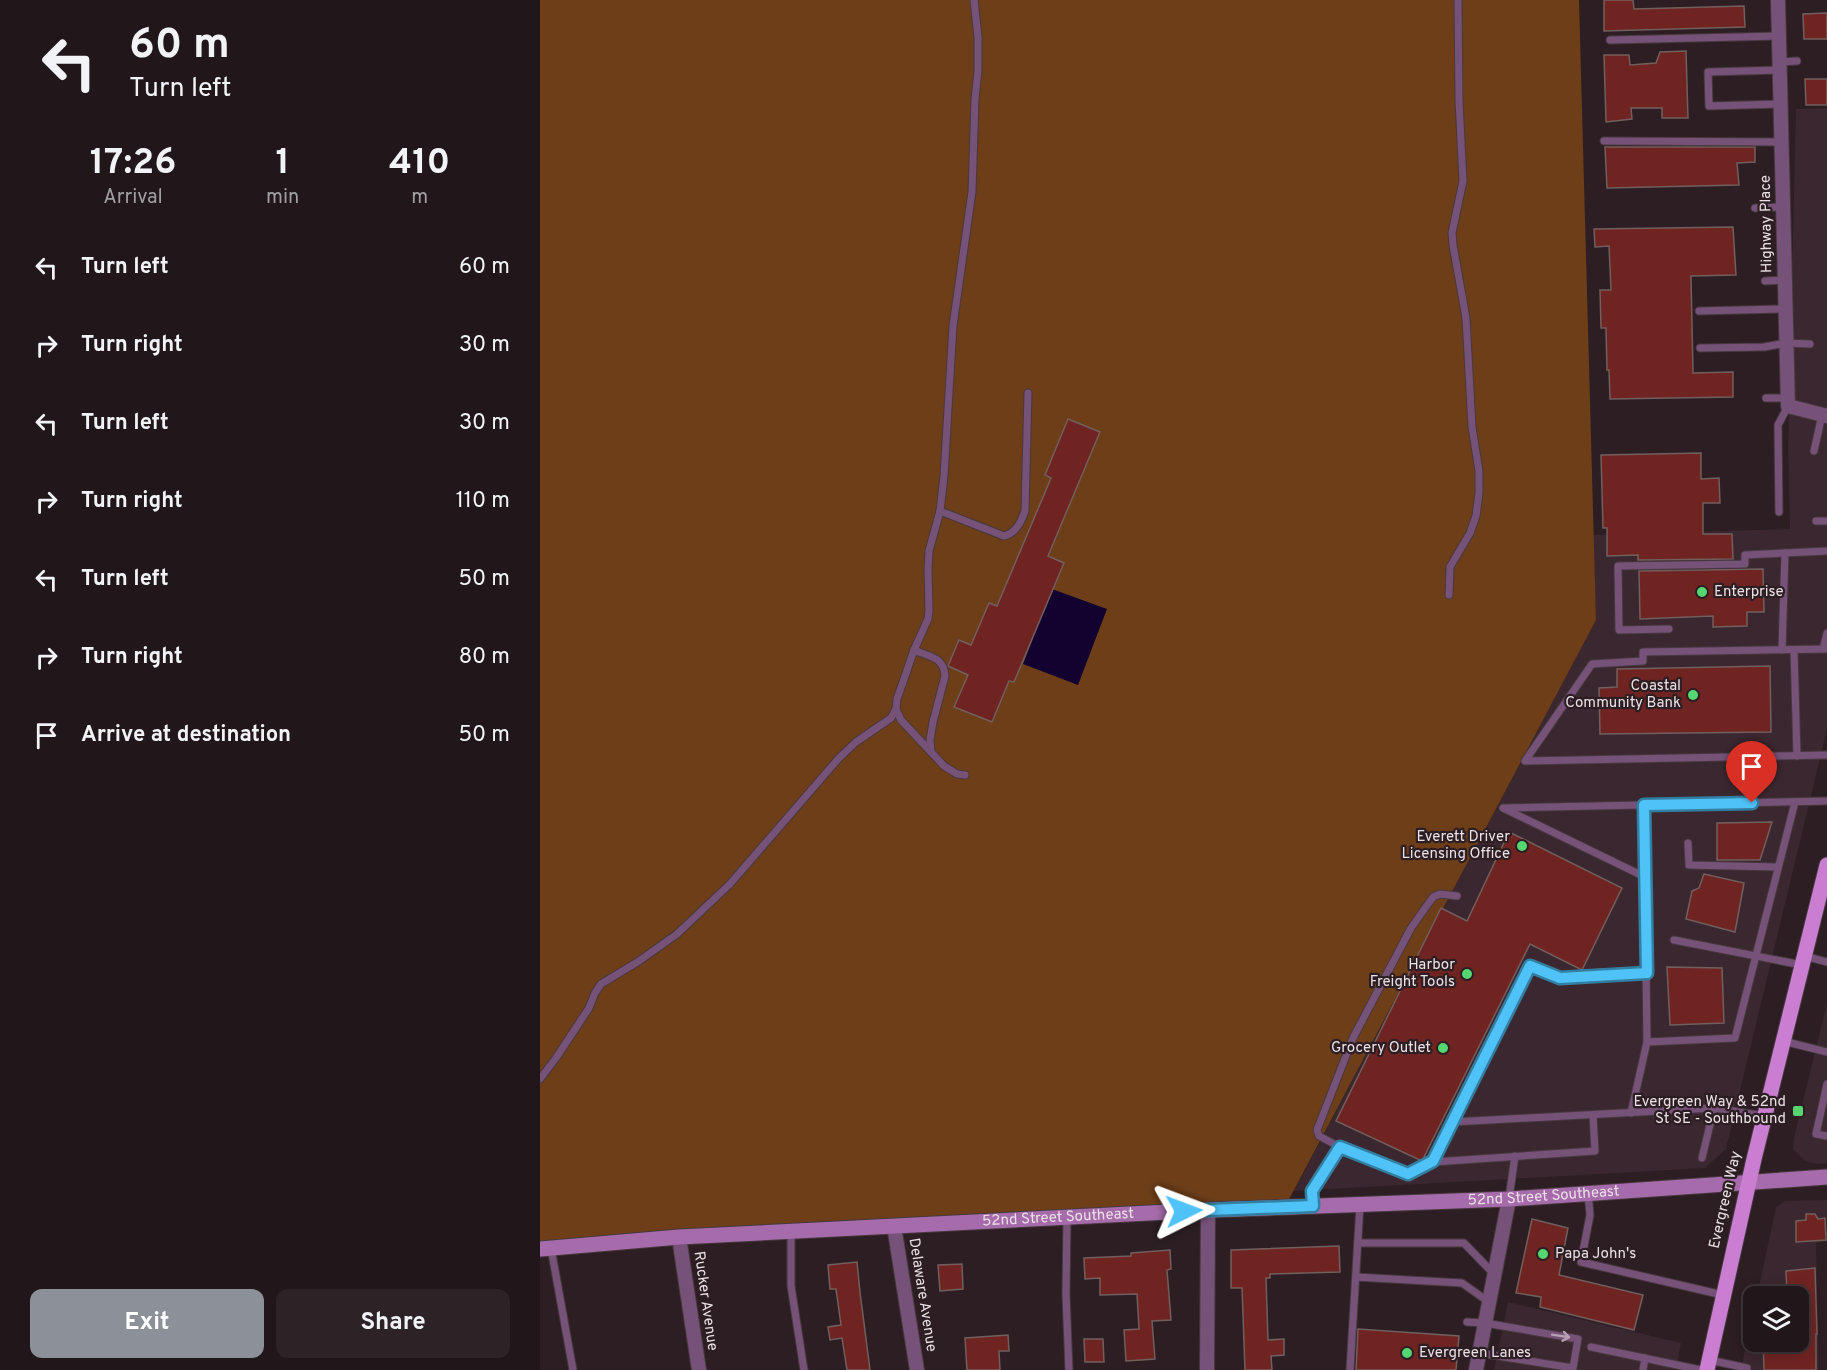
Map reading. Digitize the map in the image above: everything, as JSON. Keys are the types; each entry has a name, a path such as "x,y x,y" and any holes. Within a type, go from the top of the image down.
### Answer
{"main road":[{"name":"Evergreen Way","path":"1706,1367 1764,1116 1824,888 1827,865"}],"street":[{"name":"Highway Place","path":"1778,0 1787,402"},
{"path":"1787,402 1825,415"},
{"name":"52nd Street Southeast","path":"545,1248 679,1237 1067,1217 1509,1199 1827,1177"},
{"path":"1476,1370 1509,1199"},
{"path":"1207,1370 1208,1210"},
{"name":"Delaware Avenue","path":"894,1226 917,1370"},
{"name":"Rucker Avenue","path":"679,1237 699,1370"}],"lane":[{"path":"540,1079 589,1008 601,984 677,934 723,891 798,808 839,758 856,742 891,718 896,709 897,699 914,650 928,619 929,551 940,511 944,476 953,326 972,192 978,72 978,37 974,0"},
{"path":"1449,595 1450,567 1470,533 1476,516 1479,493 1479,471 1472,427 1466,318 1452,233 1463,181 1458,0"},
{"path":"1610,40 1779,36"},
{"path":"1780,104 1709,106 1708,72 1780,66 1797,62"},
{"path":"1604,141 1781,141"},
{"path":"1755,208 1783,207"},
{"path":"1765,281 1784,280"},
{"path":"1699,311 1785,309"},
{"path":"1700,348 1764,347 1786,343 1810,344"},
{"path":"940,511 1004,536 1011,534 1021,522 1025,511 1028,393"},
{"path":"1766,398 1787,402 1778,425 1779,512"},
{"path":"1814,451 1825,415"},
{"path":"1816,521 1827,521"},
{"path":"1669,629 1619,630 1618,566 1745,564 1745,555 1827,551"},
{"path":"1782,650 1785,553"},
{"path":"1827,633 1825,649 1643,652 1643,661 1592,664 1525,761 1827,755"},
{"path":"914,650 939,661 945,670 930,740 931,752"},
{"path":"1794,650 1797,756"},
{"path":"896,709 901,720 944,766 957,774 965,775"},
{"path":"1645,877 1503,808 1827,801"},
{"path":"1647,1042 1735,1038 1795,802"},
{"path":"1631,1113 1647,1042 1644,805"},
{"path":"1688,843 1689,865 1778,867"},
{"path":"1457,896 1440,894 1433,897 1412,928 1353,1038 1317,1130 1319,1136 1340,1147 1408,1174 1433,1161 1595,1151 1593,1115"},
{"path":"1674,940 1756,956 1827,962"},
{"path":"1433,1161 1530,966 1560,978 1647,973"},
{"path":"1783,1041 1827,1052"},
{"path":"1827,1084 1816,1134 1827,1136"},
{"path":"1452,1122 1714,1108 1764,1116"},
{"path":"1702,1158 1714,1108"},
{"path":"1313,1206 1312,1191 1340,1147"},
{"path":"1509,1199 1515,1156"},
{"path":"1588,1193 1590,1215 1581,1262 1724,1295"},
{"path":"1350,1370 1360,1204"},
{"path":"1067,1217 1065,1295 1069,1370"},
{"path":"791,1232 790,1286 804,1370"},
{"path":"1358,1243 1464,1243 1494,1274"},
{"path":"545,1248 573,1370"},
{"path":"1356,1277 1462,1283 1489,1302"},
{"path":"1467,1322 1578,1339 1573,1368 1479,1353"},
{"path":"1592,1347 1706,1367 1747,1368"},
{"path":"1643,1370 1645,1358"}],"shaded area":[{"path":"540,0 1579,0 1596,620 1285,1207 540,1249"},
{"path":"1827,108 1827,729 1726,1149 1705,1168 1294,1191 1596,620 1593,535 1790,529 1788,449 1796,109"},
{"path":"1052,589 1107,609 1078,685 1023,664"},
{"path":"1827,1003 1827,1163 1816,1164 1805,1161 1793,1149"},
{"path":"1827,1200 1827,1241 1816,1243 1819,1370 1741,1370 1745,1352 1809,1352 1809,1286 1759,1286 1776,1207 1785,1201"},
{"path":"1508,1302 1681,1343 1676,1370 1494,1370"}],"building":[{"path":"1604,0 1633,0 1634,9 1744,6 1745,27 1604,31"},
{"path":"1827,13 1827,39 1804,39 1803,14"},
{"path":"1686,51 1688,118 1662,118 1662,108 1631,108 1632,119 1606,122 1604,55 1629,55 1630,65 1656,63 1660,52"},
{"path":"1805,79 1827,79 1827,105 1806,105"},
{"path":"1605,147 1755,147 1755,162 1737,163 1739,185 1607,188"},
{"path":"1733,227 1736,275 1691,276 1693,373 1733,372 1733,397 1610,399 1606,328 1601,328 1600,290 1611,290 1609,246 1595,247 1594,229"},
{"path":"1068,419 1100,432 1048,556 1064,563 1014,682 1009,681 992,722 954,707 968,675 948,666 959,640 971,645 989,603 997,606 1051,478 1045,475"},
{"path":"1701,453 1701,479 1719,478 1720,503 1703,503 1703,534 1732,534 1733,559 1638,560 1638,555 1607,556 1607,528 1603,528 1601,455"},
{"name":"Enterprise","path":"1763,569 1764,612 1747,612 1747,626 1713,627 1713,616 1640,619 1639,571"},
{"path":"1770,666 1771,732 1600,734 1599,688 1617,687 1617,669"},
{"path":"1772,822 1760,860 1717,860 1717,823"},
{"path":"1509,832 1622,888 1582,970 1530,944 1422,1161 1336,1121 1441,908 1467,921"},
{"path":"1704,874 1744,883 1735,932 1686,919 1692,891 1699,888"},
{"path":"1667,967 1722,968 1724,1023 1670,1025"},
{"path":"1806,1214 1815,1214 1818,1219 1825,1218 1826,1240 1796,1242 1796,1221 1806,1220"},
{"path":"1532,1219 1568,1228 1559,1275 1643,1295 1634,1330 1540,1307 1541,1297 1516,1293"},
{"path":"1339,1246 1340,1272 1270,1274 1270,1278 1266,1278 1268,1340 1284,1339 1284,1355 1271,1356 1272,1370 1245,1370 1242,1288 1231,1288 1231,1250"},
{"path":"1170,1250 1171,1269 1167,1270 1171,1320 1152,1321 1155,1359 1126,1361 1124,1330 1139,1329 1137,1294 1100,1295 1100,1278 1085,1279 1084,1258 1131,1256 1131,1253"},
{"path":"857,1262 870,1370 847,1370 842,1338 830,1340 828,1327 841,1325 836,1289 830,1289 828,1265"},
{"path":"962,1264 963,1289 940,1291 938,1265"},
{"path":"1815,1268 1816,1370 1764,1370 1763,1352 1809,1352 1809,1286 1787,1286 1786,1271"},
{"name":"Evergreen Lanes","path":"1358,1329 1459,1336 1456,1370 1356,1370"},
{"path":"1008,1335 1009,1351 999,1351 1000,1370 967,1370 965,1338"},
{"path":"1084,1339 1103,1339 1104,1362 1085,1362"}],"place":[{"name":"Enterprise","path":"1702,592"},
{"name":"Coastal Community Bank","path":"1693,695"},
{"name":"Everett Driver Licensing Office","path":"1522,846"},
{"name":"Harbor Freight Tools","path":"1467,974"},
{"name":"Grocery Outlet","path":"1443,1048"},
{"name":"Evergreen Way & 52nd St SE - Southbound","path":"1798,1111"},
{"name":"Papa John's","path":"1543,1254"},
{"name":"Evergreen Lanes","path":"1407,1353"}],"route":[{"path":"1184,1211 1313,1206 1312,1191 1340,1147 1408,1174 1433,1161 1530,966 1560,978 1647,973 1644,805 1752,803"}]}
